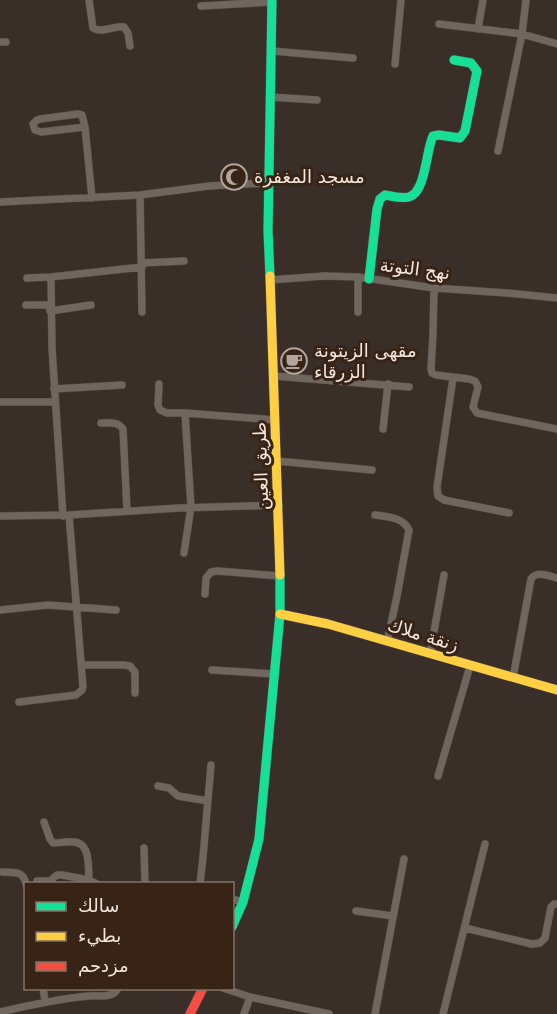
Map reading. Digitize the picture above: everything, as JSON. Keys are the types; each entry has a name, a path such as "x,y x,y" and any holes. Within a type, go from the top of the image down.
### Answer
{"main road":[{"name":"طريق العين","path":"234,922 243,902 259,839 280,614 278,461 269,280 268,183 272,1"},
{"path":"369,279 380,199 385,195 402,198 412,196 418,189 433,136 460,138 465,131 477,71 470,62 454,60"},
{"name":"زنقة ملاك","path":"280,614 328,624 557,690"},
{"path":"190,1014 202,990"}],"street":[{"path":"89,0 93,28 99,31 124,27 128,33 130,46"},
{"path":"395,64 401,0"},
{"path":"478,29 483,0"},
{"path":"498,152 522,34 526,0"},
{"path":"201,6 272,1"},
{"path":"439,24 522,34 557,44"},
{"path":"272,51 353,58"},
{"path":"270,96 317,100"},
{"path":"85,127 41,132 35,130 33,124 40,119 78,114 83,117 85,127 92,198"},
{"path":"0,202 141,195 209,186 268,183"},
{"path":"141,195 142,312"},
{"path":"27,278 184,261"},
{"name":"نهج التوتة","path":"269,280 325,276 358,277 434,288 557,298"},
{"path":"19,702 71,696 79,693 83,687 55,402 50,308 51,277"},
{"path":"358,277 358,312"},
{"path":"434,288 431,371 436,375 469,378 476,382 478,387 473,407 477,413 557,429"},
{"path":"26,305 50,308 91,305"},
{"path":"274,376 409,387"},
{"path":"453,378 437,487 438,496 444,500 509,513"},
{"path":"159,384 158,405 161,411 167,413 275,420"},
{"path":"383,429 388,384"},
{"path":"54,389 122,385"},
{"path":"0,402 55,402"},
{"path":"184,553 191,507 185,413"},
{"path":"101,423 117,423 123,429 127,511"},
{"path":"278,461 372,470"},
{"path":"0,516 66,516 191,507 279,505"},
{"path":"375,515 406,523 409,530 387,642"},
{"path":"205,594 206,578 211,572 280,576"},
{"path":"513,678 531,579 536,574 557,578"},
{"path":"430,654 444,575"},
{"path":"0,610 42,605 116,610"},
{"path":"82,666 124,664 130,666 135,672 135,693"},
{"path":"438,776 470,666"},
{"path":"212,670 275,674"},
{"path":"200,882 211,765"},
{"path":"158,786 169,788 181,796 208,801"},
{"path":"44,822 53,843 75,842 84,847 89,880"},
{"path":"443,1014 485,844"},
{"path":"144,848 144,882"},
{"path":"375,1014 404,860"},
{"path":"2,872 20,873 25,882"},
{"path":"37,881 50,880 59,874 93,882"},
{"path":"234,900 243,902"},
{"path":"465,928 540,944 545,938 551,907 557,904"},
{"path":"356,911 393,916"},
{"path":"43,990 45,1001"},
{"path":"0,1012 45,1001 112,995 117,990"},
{"path":"229,990 250,997 328,1014"},
{"path":"244,1014 250,997"}],"traffic: fast":[{"path":"270,276 268,231 272,0"},
{"path":"369,279 380,199 385,195 406,198 415,194 422,179 433,136 460,138 465,131 477,71 471,63 454,60"},
{"path":"234,922 243,902 259,839 280,614 280,575"}],"traffic: slow":[{"path":"270,276 280,575"},
{"path":"280,614 328,624 557,690"}],"traffic: jam":[{"path":"190,1014 202,990"}],"place":[{"name":"مسجد المغفرة","path":"234,177"},
{"name":"مقهى الزيتونة الزرقاء","path":"294,361"}]}
